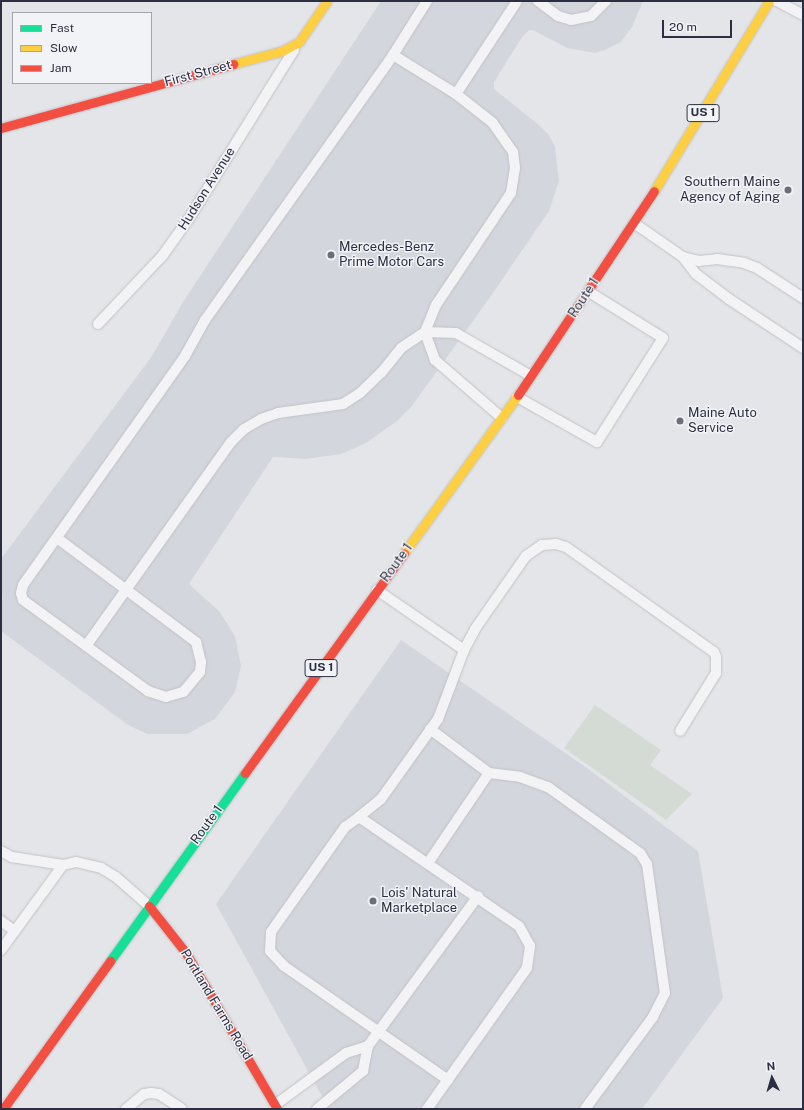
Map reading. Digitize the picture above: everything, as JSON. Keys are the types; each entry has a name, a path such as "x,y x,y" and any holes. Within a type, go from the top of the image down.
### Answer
{"main road":[{"name":"First Street","path":"1,128 282,51 299,42 327,1"},
{"name":"Route 1","path":"3,1109 502,418 589,292 634,223 769,1"},
{"name":"Portland Farms Road","path":"149,906 186,952 276,1107"}],"lane":[{"path":"57,538 196,642 201,667 194,683 176,695 159,695 148,691 24,600 21,594 23,585 185,356 204,320 394,55 427,1"},
{"path":"456,94 517,1"},
{"path":"538,1 558,16 571,20 591,16 606,1"},
{"path":"777,1 803,15"},
{"name":"Hudson Avenue","path":"98,324 163,255 190,217 299,42"},
{"path":"86,646 231,442 244,429 278,413 343,404 360,393 381,373 401,348 425,332 436,305 511,193 515,180 513,152 504,136 479,110 394,55"},
{"path":"634,223 683,257 696,274 729,300 803,348"},
{"path":"683,257 698,261 717,259 744,263 757,268 803,298"},
{"path":"516,397 597,442 663,338 589,292"},
{"path":"425,332 456,333 531,376"},
{"path":"425,332 435,360 502,418"},
{"path":"448,1080 284,966 270,951 269,942 271,932 346,827 381,799 438,719 464,650 475,629 526,556 542,545 556,544 566,547 714,652 716,672 680,731"},
{"path":"378,590 464,650"},
{"path":"430,729 489,773 520,777 548,787 640,853 647,864 665,993 653,1017 585,1109"},
{"path":"428,863 489,773"},
{"path":"359,817 478,896 522,929 530,946 530,960 522,975 427,1109"},
{"path":"1,851 12,857 63,865 76,862 101,868 116,877 149,906"},
{"path":"1,950 63,865"},
{"path":"317,1109 363,1071 368,1046 478,896"},
{"path":"1,921 15,931"},
{"path":"276,1107 346,1053 368,1046"},
{"path":"126,1109 144,1094 152,1093 159,1094 182,1109"}],"shaded area":[{"path":"381,1 643,1 632,27 621,42 595,53 567,48 533,30 529,30 522,37 494,82 494,89 540,126 549,135 555,147 559,181 549,211 488,300 411,407 397,421 366,443 341,454 306,459 273,457 189,584 219,611 235,636 241,666 235,692 215,719 187,734 147,734 128,725 1,631 1,601 3,598 1,596 1,559 152,356 183,302"},
{"path":"401,640 587,768 698,851 723,998 642,1109 329,1109 216,904"},
{"path":"595,705 661,750 650,765 692,794 666,820 564,748"}],"traffic: fast":[{"path":"110,961 245,773"}],"traffic: slow":[{"path":"233,64 282,51 299,42 327,1"},
{"path":"654,191 769,1"},
{"path":"404,553 518,395"}],"traffic: jam":[{"path":"1,128 233,64"},
{"path":"518,395 654,191"},
{"path":"245,773 404,553"},
{"path":"149,906 186,953 277,1109"},
{"path":"3,1109 110,961"}],"place":[{"name":"Southern Maine Agency of Aging","path":"788,190"},
{"name":"Mercedes-Benz Prime Motor Cars","path":"331,255"},
{"name":"Maine Auto Service","path":"680,421"},
{"name":"Lois' Natural Marketplace","path":"373,901"}]}
